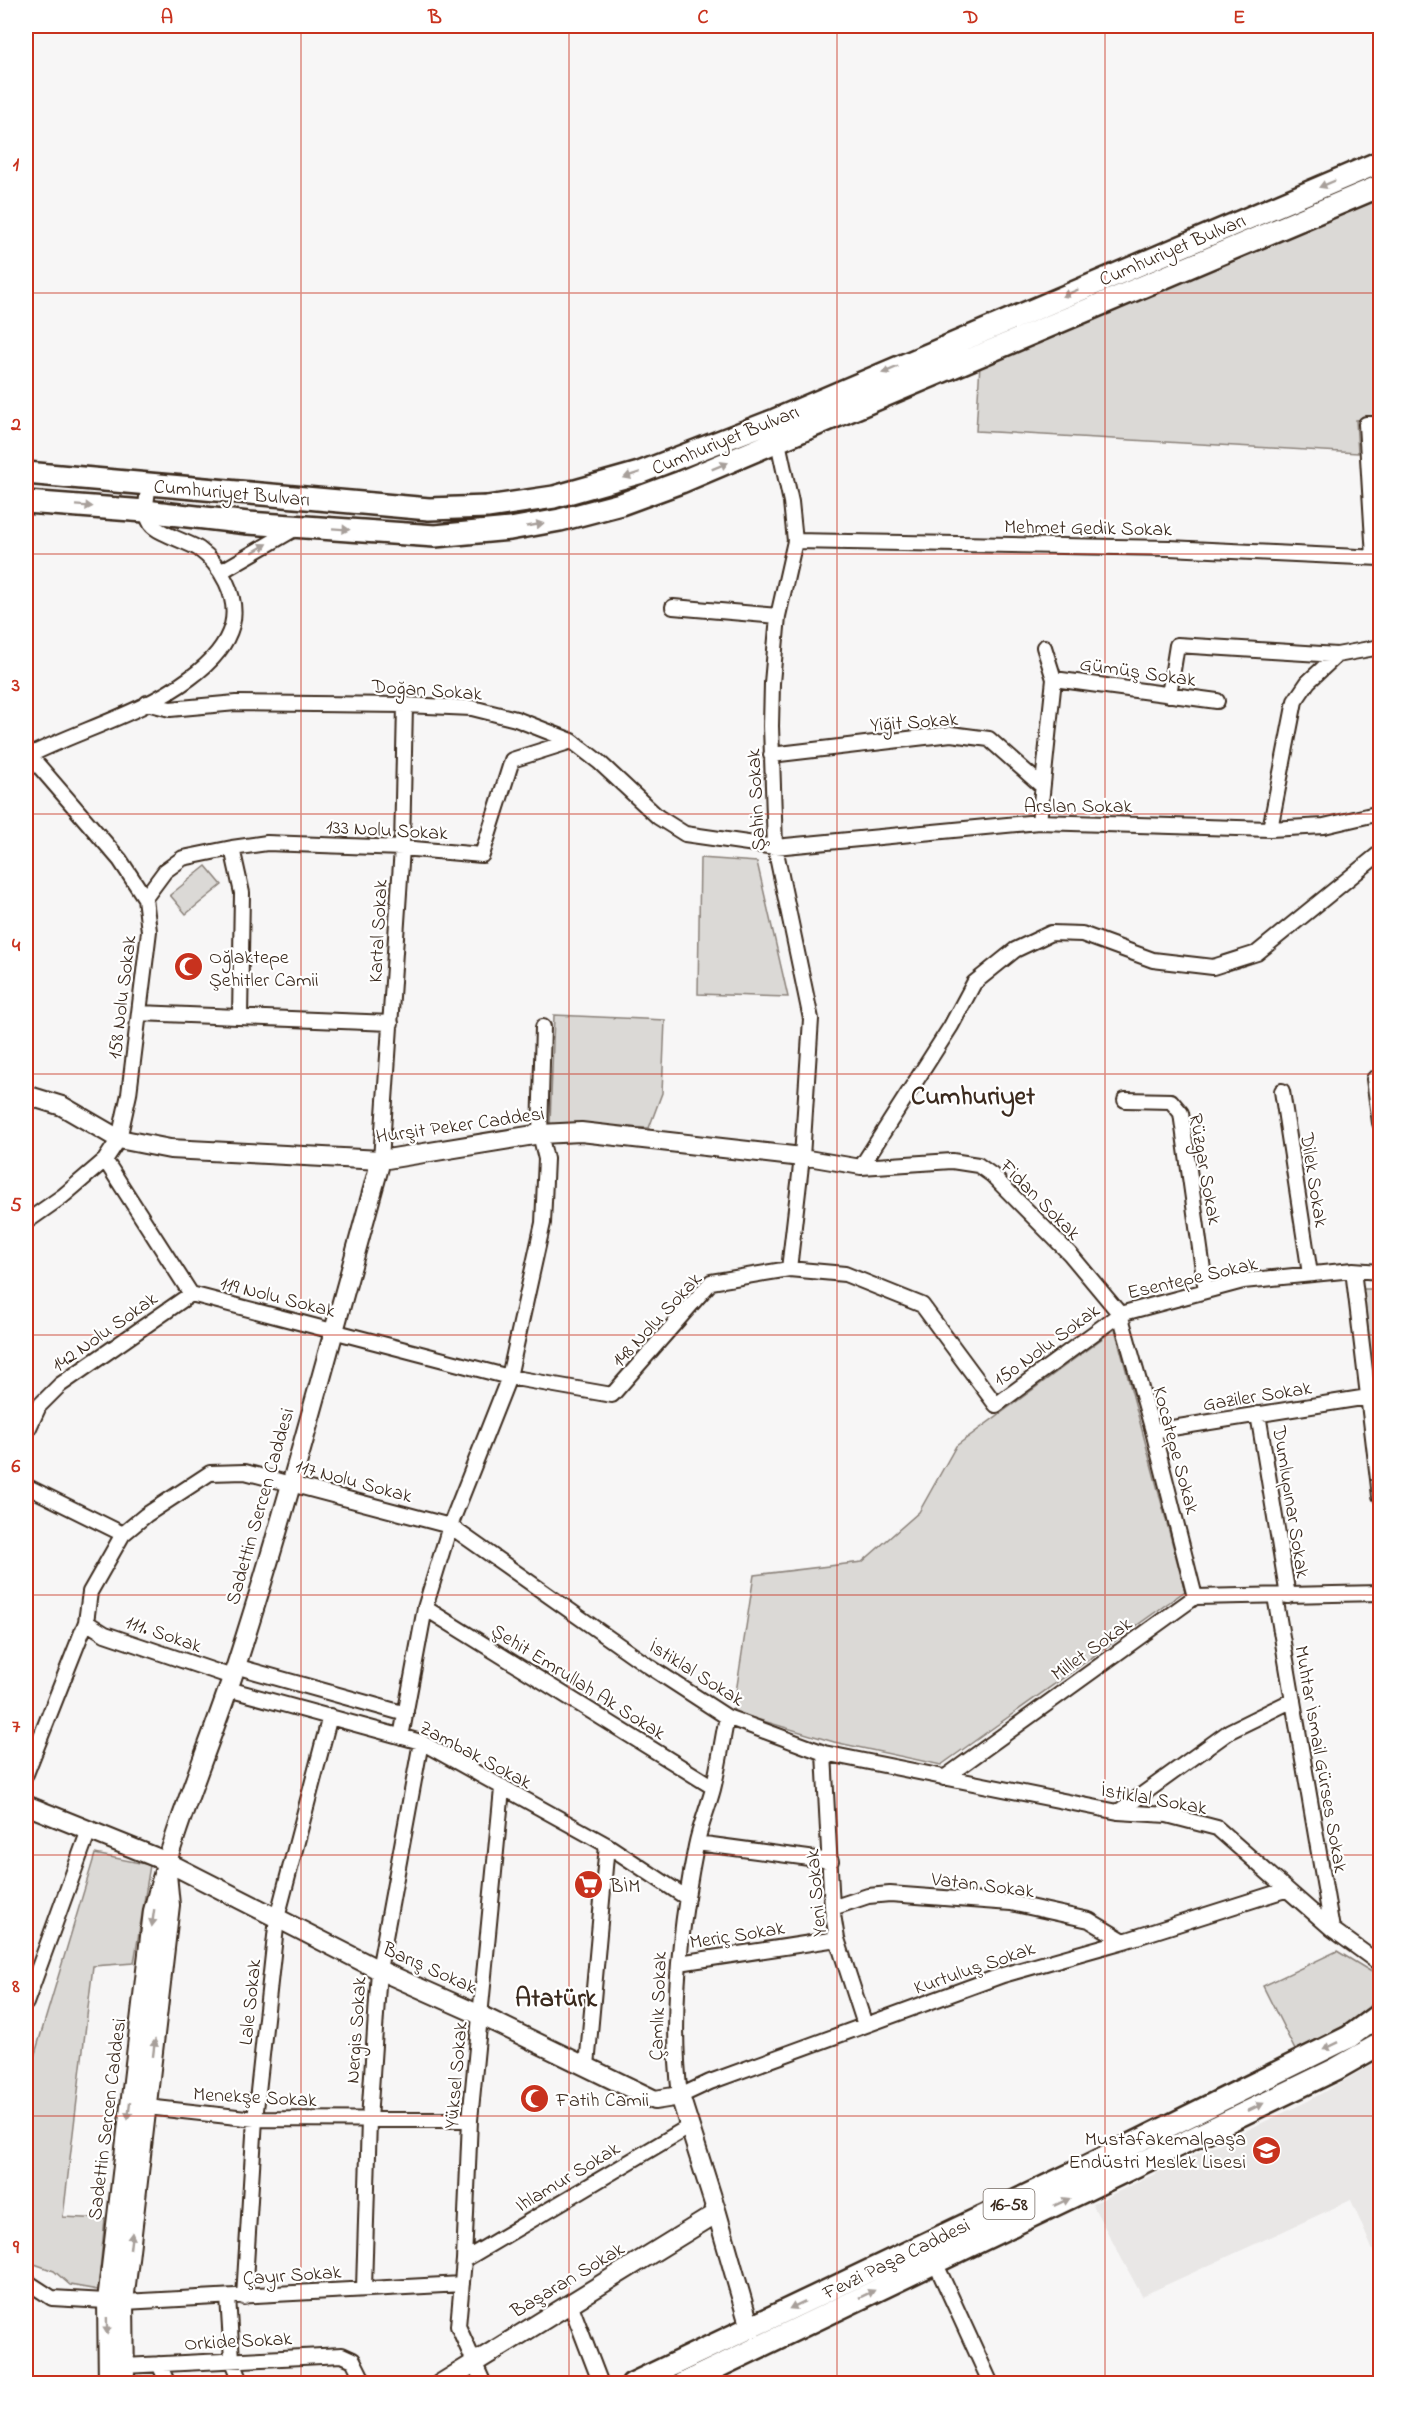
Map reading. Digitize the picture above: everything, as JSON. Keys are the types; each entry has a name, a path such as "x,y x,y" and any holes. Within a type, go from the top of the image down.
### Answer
{"main road":[{"name":"Cumhuriyet Bulvarı","path":"26,473 429,509 488,507 554,497 639,473 775,420 1380,162"},
{"name":"Cumhuriyet Bulvarı","path":"26,502 145,510 248,523 435,536 510,529 560,520 621,504 778,442 1380,186"},
{"name":"Fevzi Paşa Caddesi","path":"632,2384 1078,2171 1339,2042 1380,2014"},
{"name":"Fevzi Paşa Caddesi","path":"682,2384 716,2376 935,2262 1336,2069 1380,2044"}],"street":[{"path":"1377,558 1366,424 1380,424"},
{"name":"Şahin Sokak","path":"778,442 791,502 795,541 778,616 772,683 771,755 775,847 811,1019 802,1157 789,1269"},
{"path":"27,754 147,703 188,679 209,663 222,645 232,624 231,597 222,571 200,550 153,526 145,510 150,484"},
{"path":"222,571 298,526"},
{"name":"Mehmet Gedik Sokak","path":"795,541 1169,548 1377,558"},
{"path":"673,607 778,616"},
{"path":"1169,695 1177,645 1337,655 1380,647"},
{"path":"1039,822 1054,679 1044,647"},
{"path":"1270,829 1295,701 1308,682 1337,655"},
{"name":"Gümüş Sokak","path":"1054,679 1217,701"},
{"name":"Doğan Sokak","path":"147,703 170,710 236,704 405,705 472,708 516,719 572,741 599,762 658,817 686,834 775,847"},
{"name":"Kartal Sokak","path":"381,1160 402,848 405,705"},
{"name":"Yiğit Sokak","path":"771,755 951,734 989,739 1042,786"},
{"name":"133 Nolu Sokak","path":"145,897 165,871 183,858 267,843 402,848 482,855 512,760 572,741"},
{"name":"158 Nolu Sokak","path":"27,754 120,861 145,897 149,932 129,1094 119,1139"},
{"name":"Arslan Sokak","path":"775,847 1039,822 1270,829 1324,826 1380,813"},
{"path":"232,848 242,893 240,1017"},
{"path":"861,1167 951,1026 974,983 1015,950 1051,933 1082,934 1153,960 1213,967 1257,953 1380,853"},
{"path":"140,1014 391,1023"},
{"path":"401,1737 425,1608 450,1526 509,1377 543,1222 546,1158 540,1134 543,1027"},
{"path":"1374,1079 1380,1122"},
{"name":"Dilek Sokak","path":"1282,1091 1310,1274"},
{"name":"Hurşit Peker Caddesi","path":"26,1095 62,1106 119,1139 170,1149 381,1160 540,1134 581,1132 802,1157"},
{"name":"Rüzgar Sokak","path":"1125,1100 1171,1101 1181,1113 1206,1291"},
{"path":"26,1222 63,1196 105,1160 119,1139"},
{"name":"Fidan Sokak","path":"802,1157 861,1167 952,1161 978,1165 992,1175 1070,1254 1120,1314"},
{"name":"119 Nolu Sokak","path":"105,1160 191,1294 509,1377"},
{"name":"Sadettin Sercen Caddesi","path":"108,2384 153,1911 165,1861 232,1677 291,1483 381,1160"},
{"name":"148 Nolu Sokak","path":"509,1377 612,1395 711,1282 789,1269 845,1274 922,1305 996,1405"},
{"path":"1353,1270 1380,1496"},
{"name":"Esentepe Sokak","path":"1120,1314 1243,1281 1353,1270 1380,1272"},
{"name":"142 Nolu Sokak","path":"26,1434 39,1406 60,1385 191,1294"},
{"name":"150 Nolu Sokak","path":"996,1405 1120,1314"},
{"name":"Kocatepe Sokak","path":"1120,1314 1153,1431 1195,1597"},
{"name":"Gaziler Sokak","path":"1153,1431 1368,1397"},
{"name":"Dumlupınar Sokak","path":"1258,1414 1282,1596"},
{"name":"117 Nolu Sokak","path":"123,1534 146,1515 210,1473 245,1472 450,1526"},
{"path":"26,1486 123,1534 90,1592 86,1622 26,1774"},
{"name":"İstiklal Sokak","path":"450,1526 647,1665 727,1717 824,1753 1118,1812 1167,1815 1217,1828 1285,1890 1332,1929 1380,1964"},
{"path":"1195,1597 1380,1593"},
{"name":"Muhtar İsmail Gürses Sokak","path":"1282,1596 1293,1700 1332,1929"},
{"name":"Millet Sokak","path":"944,1778 1195,1597"},
{"name":"Şehit Emrullah Ak Sokak","path":"425,1608 713,1787"},
{"name":"111. Sokak","path":"86,1622 105,1634 232,1677"},
{"name":"Zambak Sokak","path":"232,1677 406,1714"},
{"name":"Zambak Sokak","path":"232,1677 330,1716 421,1742 502,1789 607,1845 687,1898"},
{"path":"1118,1812 1230,1731 1293,1700"},
{"name":"Lale Sokak","path":"243,2297 255,2119 278,1918 330,1716"},
{"name":"Çamlık Sokak","path":"727,1717 713,1787 696,1843 687,1898 680,1963 676,2059 680,2096 750,2328"},
{"name":"Nergis Sokak","path":"364,2288 369,2120 379,1970 421,1742"},
{"name":"Yeni Sokak","path":"824,1753 832,1908 837,1939 865,2025"},
{"name":"Yüksel Sokak","path":"484,2384 458,2326 464,2259 470,2120 502,1789"},
{"name":"Barış Sokak","path":"26,1805 165,1861 379,1970 480,2014 655,2100 680,2096"},
{"path":"26,2003 88,1830"},
{"path":"696,1843 831,1861"},
{"path":"586,2066 607,1845"},
{"name":"Sadettin Sercen Caddesi","path":"124,2374 115,2302 147,2107 170,1905 165,1861"},
{"name":"Kurtuluş Sokak","path":"680,2096 710,2082 1003,1976 1124,1941 1285,1890"},
{"name":"Vatan Sokak","path":"832,1908 868,1896 890,1894 1011,1903 1089,1920 1124,1941"},
{"name":"Meriç Sokak","path":"680,1963 837,1939"},
{"name":"Menekşe Sokak","path":"147,2107 255,2119 470,2120"},
{"name":"Ihlamur Sokak","path":"464,2259 690,2126"},
{"name":"Başaran Sokak","path":"440,2384 717,2213"},
{"path":"935,2262 991,2384"},
{"name":"Çayır Sokak","path":"26,2281 52,2298 115,2302 462,2284"},
{"path":"228,2297 232,2360 242,2384"},
{"path":"570,2303 601,2384"},
{"name":"Orkide Sokak","path":"124,2374 159,2364 342,2355 352,2360 365,2384"},
{"path":"159,2364 168,2384"}],"shaded area":[{"path":"1380,199 1380,418 1356,420 1358,453 976,431 980,364"},
{"path":"700,858 757,862 788,997 698,994"},
{"path":"206,866 222,885 186,914 170,895"},
{"path":"554,1015 665,1020 662,1093 649,1128 550,1124"},
{"path":"1361,1289 1380,1289 1380,1453"},
{"path":"1115,1329 1185,1591 941,1765 834,1742 733,1712 754,1575 862,1562 919,1512 956,1446"},
{"path":"95,1854 150,1865 134,1963 93,1966 63,2217 105,2219 98,2290 70,2285 54,2271 26,2261 26,2126 31,2067"},
{"path":"1337,1951 1380,1977 1380,1999 1361,2020 1296,2052 1263,1986"},
{"name":"Mustafakemalpaşa Endüstri Meslek Lisesi","path":"1380,2060 1380,2267 1351,2200 1142,2296 1092,2204 1308,2101"}],"place":[{"name":"Oğlaktepe Şehitler Camii","path":"188,967"},
{"name":"BİM","path":"589,1885"},
{"name":"Fatih Camii","path":"535,2099"},
{"name":"Mustafakemalpaşa Endüstri Meslek Lisesi","path":"1267,2150"}],"district":[{"name":"Cumhuriyet","path":"973,1095"},
{"name":"Atatürk","path":"556,1997"}]}
